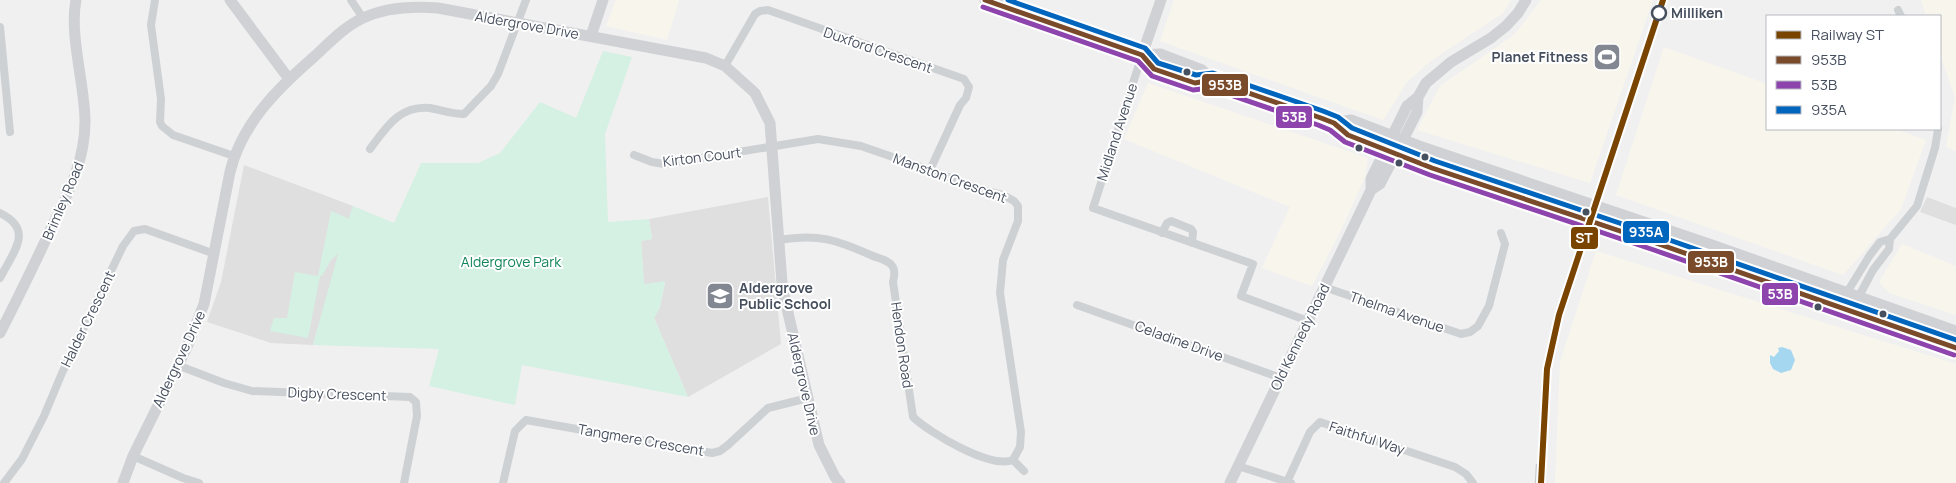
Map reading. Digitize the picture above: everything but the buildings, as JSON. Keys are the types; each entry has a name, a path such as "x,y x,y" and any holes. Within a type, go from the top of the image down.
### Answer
{"main road":[{"name":"Brimley Road","path":"0,333 54,224 77,172 82,155 85,122 75,24 76,0"},
{"path":"230,0 289,79"},
{"path":"591,36 603,0"},
{"path":"985,0 1142,55 1154,69 1195,83 1211,80 1334,123 1348,136 1390,152 1956,348"},
{"name":"Midland Avenue","path":"1142,55 1161,0"},
{"name":"Old Kennedy Road","path":"1230,483 1371,190 1371,179 1417,112 1418,97 1426,83 1451,62 1491,38 1506,26 1518,14 1526,0"},
{"name":"Aldergrove Drive","path":"122,483 133,456 187,347 204,304 234,156 246,132 263,106 334,37 363,18 396,9 420,7 438,8 692,55 725,66 755,93 770,123 778,240 785,300 819,445 835,481"},
{"path":"1334,123 1351,120 1398,138 1956,331"}],"street":[{"path":"155,0 151,25 161,99 160,122 162,126 173,135 234,156"},
{"path":"352,0 363,18"},
{"path":"370,149 396,117 412,108 429,108 464,114 498,74 526,0"},
{"name":"Duxford Crescent","path":"725,66 755,14 760,10 768,10 964,79 969,86 966,98 960,106 930,170"},
{"path":"0,27 10,132"},
{"name":"Midland Avenue","path":"1142,55 1092,208 1162,232"},
{"path":"1851,311 1873,270 1889,249 1890,239 1917,206 1936,148 1938,130"},
{"name":"Manston Crescent","path":"772,148 818,140 832,140 861,146 982,190 1002,195 1014,201 1018,206 1018,222 1003,260 1000,293 1021,432 1020,447 1013,460"},
{"name":"Kirton Court","path":"634,155 652,162 664,164 772,148"},
{"path":"0,213 12,218 20,232 18,241 0,278"},
{"path":"1192,243 1194,232 1191,229 1171,221 1167,223 1162,232 1192,243 1253,264 1241,296 1308,321"},
{"name":"Halder Crescent","path":"4,483 22,459 119,254 134,231 145,229 215,254"},
{"name":"Thelma Avenue","path":"1324,287 1461,334 1470,332 1478,326 1489,306 1504,244 1501,233"},
{"name":"Hendon Road","path":"778,240 826,238 882,259 892,266 913,417 962,449 1000,462 1013,460"},
{"path":"1838,307 1880,242 1890,239"},
{"name":"Celadine Drive","path":"1076,305 1281,378"},
{"name":"Digby Crescent","path":"177,365 224,383 252,391 410,397 416,402 417,416 404,483"},
{"name":"Tangmere Crescent","path":"502,483 515,431 526,420 712,453 720,451 728,445 768,408 808,398"},
{"name":"Faithful Way","path":"1289,482 1310,432 1320,422 1455,467 1466,474 1473,483"},
{"path":"133,456 199,483"},
{"path":"1013,460 1024,470"},
{"path":"1238,466 1289,482"}],"shaded area":[{"path":"616,0 679,0 667,40 606,26"},
{"path":"1174,0 1511,0 1503,13 1432,60 1407,82 1383,120 1160,41"},
{"path":"1541,0 1653,0 1590,183 1417,130 1440,86 1514,35"},
{"path":"1921,0 1956,0 1956,151 1946,147 1955,98 1941,57 1941,15 1926,15"},
{"path":"1664,47 1766,84 1766,130 1898,130 1926,140 1901,209 1843,275 1616,195"},
{"path":"1148,83 1368,158 1365,177 1343,226 1312,286 1262,268 1290,207 1124,139"},
{"path":"244,165 353,206 313,345 271,343 207,322 221,282"},
{"name":"Aldergrove Public School","path":"768,197 781,344 688,397 654,318 660,307 665,282 644,285 641,241 652,239 649,219"},
{"path":"1927,197 1956,208 1956,225 1920,212"},
{"path":"1902,244 1956,266 1956,315 1889,293 1879,282"},
{"path":"1596,251 1956,364 1956,483 1555,483 1560,362"}],"green space":[{"name":"Aldergrove Park","path":"603,51 632,57 605,134 608,222 649,219 652,239 641,241 644,284 665,281 660,307 654,318 688,397 522,365 515,405 429,386 439,349 313,345 338,254 331,260 322,276 320,276 308,338 270,331 274,318 287,318 295,272 318,276 331,211 348,218 348,221 353,206 394,223 421,163 478,163 500,153 540,102 576,118"}],"water":[{"path":"1782,347 1791,350 1795,360 1791,370 1781,373 1773,369 1770,363 1770,355 1774,357 1779,351 1778,348"}],"railway":[{"path":"1536,483 1537,465"}],"rail line":[{"name":"ST","path":"1541,483 1547,369 1559,315 1663,0"}],"transit line":[{"name":"953B","path":"985,0 1142,55 1154,69 1195,83 1211,80 1321,118 1334,123 1348,135 1432,168 1656,243 1956,348"},
{"name":"935A","path":"1008,0 1145,48 1158,63 1196,75 1213,73 1323,111 1338,117 1352,128 1435,161 1658,236 1956,340"},
{"name":"53B","path":"983,7 1138,61 1152,76 1193,90 1210,88 1318,125 1330,130 1345,142 1430,175 1654,250 1954,355"}],"place":[{"name":"Milliken","path":"1659,13"},
{"name":"Planet Fitness","path":"1607,57"},
{"name":"Aldergrove Public School","path":"720,296"}]}
